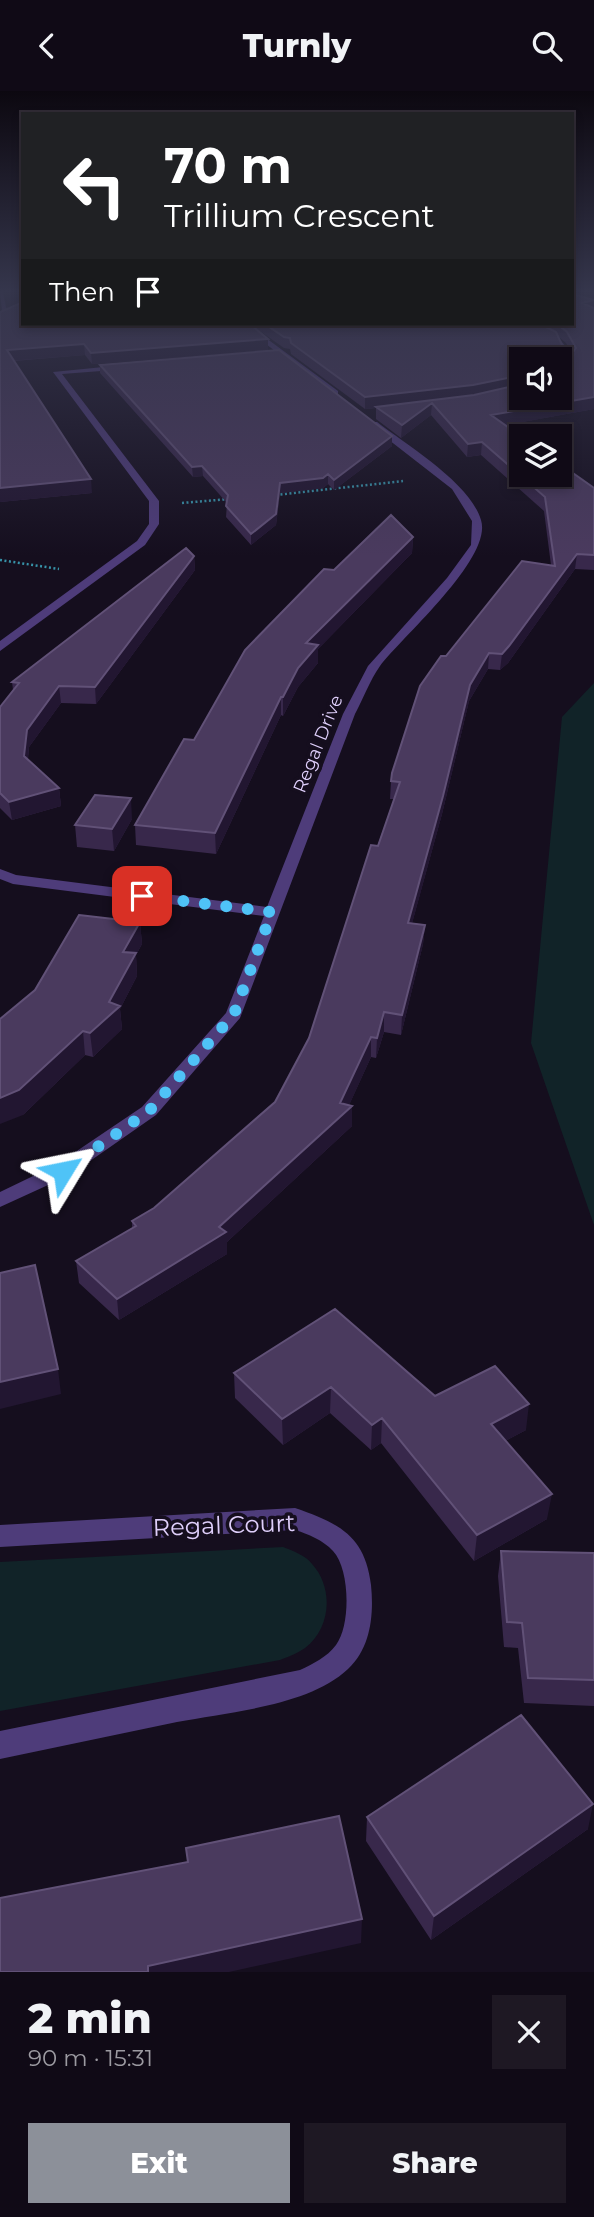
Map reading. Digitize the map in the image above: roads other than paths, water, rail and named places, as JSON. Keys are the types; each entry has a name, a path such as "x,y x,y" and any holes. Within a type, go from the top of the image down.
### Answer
{"street":[{"path":"0,647 141,543 153,524 153,501 63,380"},
{"path":"314,380 343,400"},
{"name":"Regal Drive","path":"0,1200 63,1171 149,1111 234,1014 349,714 374,666 451,580 476,545 477,521 456,487 362,415"},
{"path":"0,874 13,879 272,912"},
{"name":"Regal Court","path":"0,1536 295,1519 323,1528 344,1545 355,1567 359,1593 357,1626 348,1652 326,1671 296,1685 0,1745"}]}
